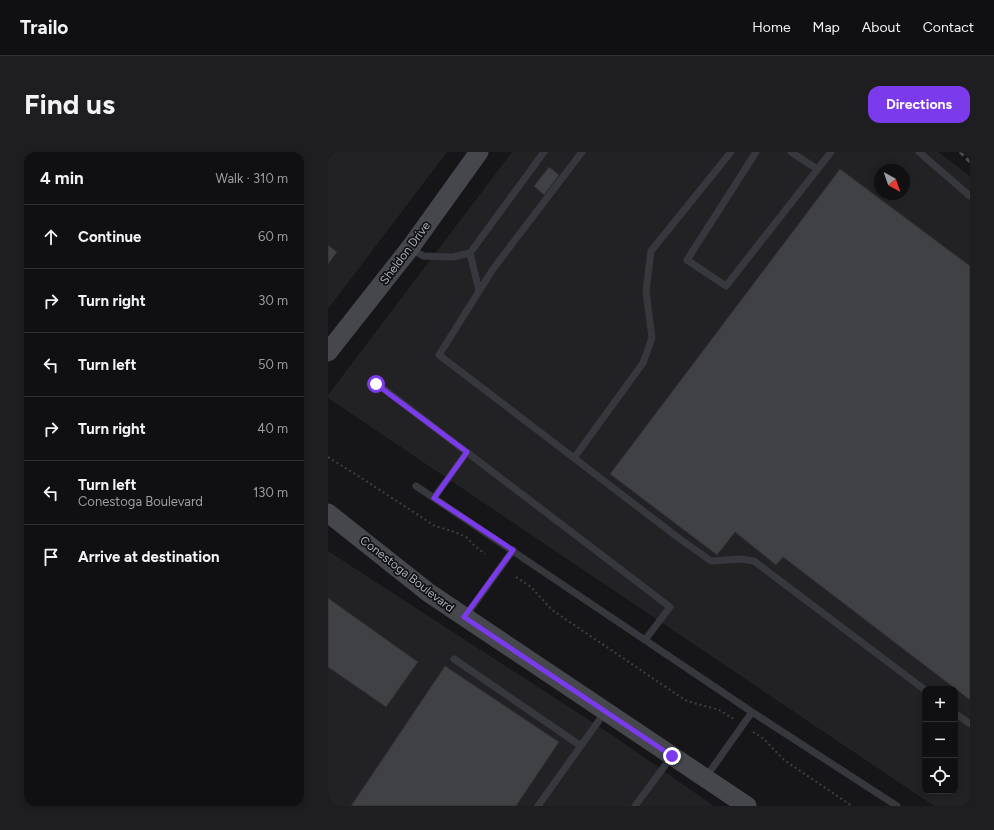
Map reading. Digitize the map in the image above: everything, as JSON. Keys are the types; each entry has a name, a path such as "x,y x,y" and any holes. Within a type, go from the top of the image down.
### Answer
{"street":[{"name":"Sheldon Drive","path":"328,352 410,248 479,152"},
{"name":"Conestoga Boulevard","path":"328,513 429,593 747,806"}],"lane":[{"path":"410,248 423,256 453,257 470,253 544,152"},
{"path":"582,152 493,269 439,355 711,561 741,559 754,561 922,688"},
{"path":"574,458 643,363 652,338 646,291 651,251 731,152"},
{"path":"756,152 687,260 726,286 831,152"},
{"path":"791,152 817,169"},
{"path":"919,152 970,196"},
{"path":"470,253 479,291"},
{"path":"376,384 670,607 645,640"},
{"path":"434,498 467,452"},
{"path":"416,486 752,712 896,806"},
{"path":"464,617 513,550"},
{"path":"454,659 581,746"},
{"path":"538,806 605,712"},
{"path":"706,778 752,712"},
{"path":"958,715 970,724"},
{"path":"635,806 672,756"}],"path":[{"path":"328,457 435,526 466,537 485,554"},
{"path":"516,577 531,588 552,610 676,694 687,701 719,710 734,719"},
{"path":"753,732 764,739 784,760 852,806"}],"shaded area":[{"path":"328,152 447,152 328,309"},
{"path":"512,152 938,152 970,176 970,806 934,806 328,398 328,395"},
{"path":"328,551 612,735 714,806 328,806"}],"building":[{"path":"549,167 559,175 544,195 534,186"},
{"path":"840,169 874,194 874,200 882,200 970,266 970,700 958,691 958,686 952,686 783,557 776,565 735,532 717,555 610,474"},
{"path":"328,245 337,252 328,264"},
{"path":"328,598 418,662 386,707 328,667"},
{"path":"445,666 559,742 516,806 351,806"}],"railway":[{"path":"960,152 970,162"}],"route":[{"path":"376,384 467,452 434,498 513,550 464,617 672,756"}]}
